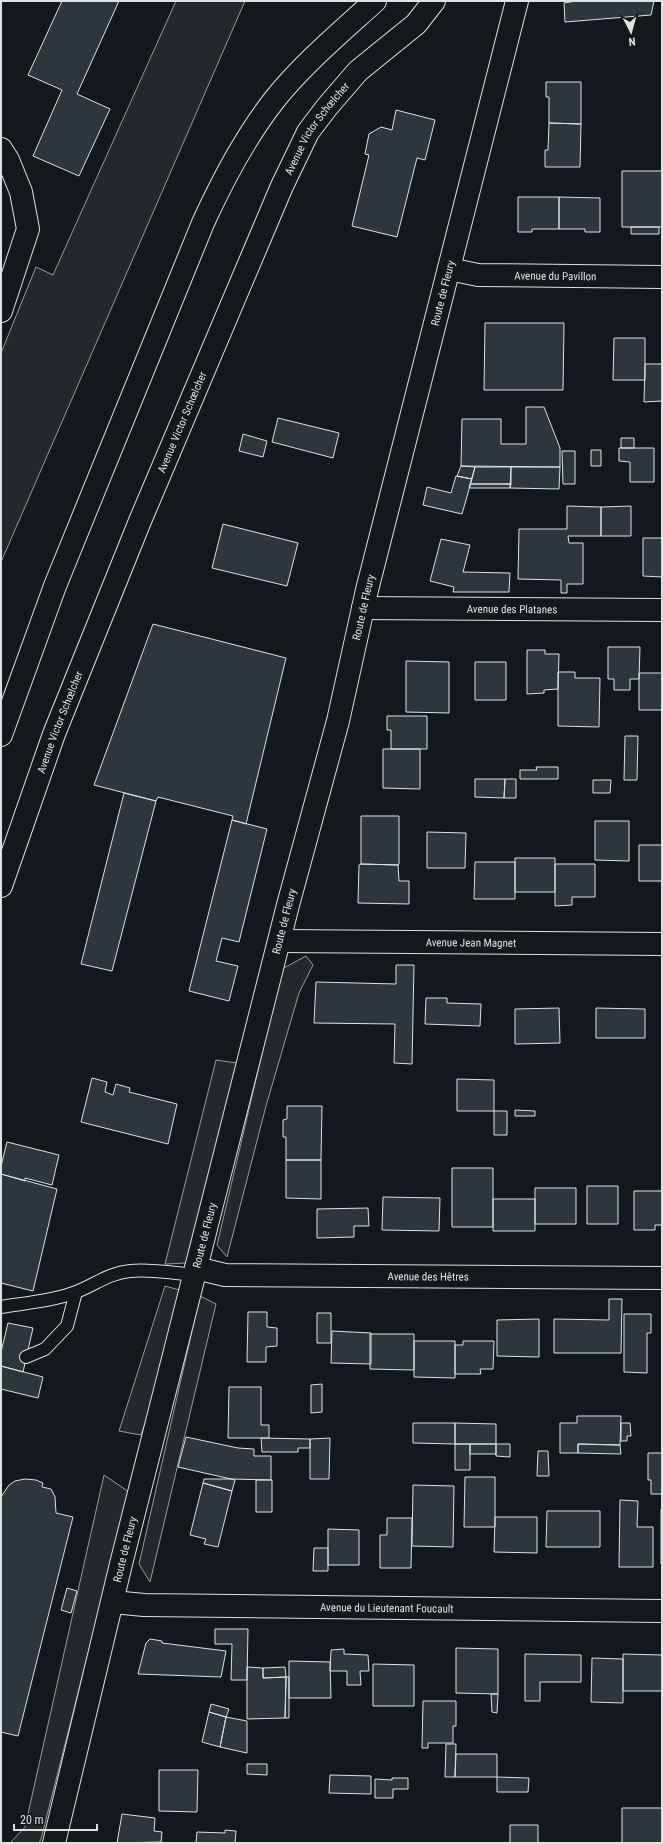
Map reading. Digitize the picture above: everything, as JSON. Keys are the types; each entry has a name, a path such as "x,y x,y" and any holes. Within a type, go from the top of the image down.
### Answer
{"street":[{"path":"1,734 55,586 200,230 228,171 254,128 276,98 317,55 375,1"},
{"name":"Avenue Victor Schœlcher","path":"1,886 54,734 140,521 282,186 308,132 327,107 358,72 416,24 434,1"},
{"name":"Route de Fleury","path":"54,1843 195,1271 288,905 338,721 362,608 517,1"},
{"path":"1,149 8,160 21,192 28,229 1,311"},
{"name":"Avenue du Pavillon","path":"449,269 478,275 662,277"},
{"name":"Avenue des Platanes","path":"362,608 662,610"},
{"name":"Avenue Jean Magnet","path":"280,941 662,944"},
{"name":"Avenue des Hêtres","path":"195,1271 225,1275 662,1278"},
{"name":"Avenue du Lieutenant Foucault","path":"113,1602 144,1605 662,1611"}],"lane":[{"path":"1,1307 50,1299 76,1292 106,1277 129,1271 195,1271"},
{"path":"26,1357 45,1349 67,1326 76,1292"}],"shaded area":[{"path":"176,1 245,1 1,562 1,353 36,267 53,275"},
{"path":"306,956 313,965 299,993 266,1106 227,1257 217,1245 282,969"},
{"path":"216,1060 237,1063 187,1263 165,1264"},
{"path":"165,1286 190,1293 141,1435 119,1431"},
{"path":"200,1296 216,1304 150,1582 139,1564"},
{"path":"104,1475 129,1492 41,1839 39,1843 10,1843 25,1827"}],"building":[{"path":"62,1 119,1 77,94 110,109 79,176 33,156 62,90 28,75"},
{"path":"576,1 654,1 651,15 565,22 564,3"},
{"path":"546,82 581,82 581,124 549,123 549,97 546,97"},
{"path":"396,110 435,120 425,160 417,158 397,237 352,226 369,155 365,154 369,134 381,127 392,130"},
{"path":"549,123 581,124 580,167 545,167 545,150 548,150"},
{"path":"622,171 662,171 662,227 622,227"},
{"path":"518,197 559,197 559,229 532,229 532,232 518,232"},
{"path":"559,197 600,198 600,232 585,232 585,229 559,229"},
{"path":"631,227 659,227 659,234 631,234"},
{"path":"485,323 564,323 563,390 484,390"},
{"path":"614,338 645,338 645,380 613,380"},
{"path":"645,364 662,364 662,401 644,402"},
{"path":"526,407 544,407 560,448 560,467 461,466 462,419 501,419 501,444 526,444"},
{"path":"278,418 339,433 333,458 272,442"},
{"path":"243,434 267,441 263,457 239,451"},
{"path":"621,438 634,438 634,448 621,448"},
{"path":"619,448 654,448 654,482 630,482 630,462 619,461"},
{"path":"591,450 601,450 601,466 591,466"},
{"path":"562,451 575,451 575,484 563,484"},
{"path":"461,466 475,467 472,479 457,476"},
{"path":"475,467 511,467 511,484 470,484"},
{"path":"511,467 560,467 559,489 510,488"},
{"path":"456,476 472,479 462,514 423,505 427,487 451,493"},
{"path":"470,484 511,484 510,488 469,488"},
{"path":"567,506 601,507 601,536 568,536 569,543 583,543 583,584 567,584 567,593 561,593 561,580 518,579 519,529 567,529"},
{"path":"631,506 631,536 601,536 601,507"},
{"path":"223,524 298,543 287,586 212,568"},
{"path":"643,538 662,538 662,577 643,576"},
{"path":"441,539 470,545 463,572 510,573 509,592 453,592 454,587 430,581"},
{"path":"153,624 286,658 246,824 232,820 233,816 158,797 156,801 94,785"},
{"path":"608,647 640,647 639,679 630,679 630,690 614,690 614,679 608,679"},
{"path":"527,650 545,650 545,654 559,654 558,689 544,690 544,693 527,694"},
{"path":"406,661 449,662 449,713 406,712"},
{"path":"475,662 506,662 506,700 475,700"},
{"path":"558,672 575,672 575,678 600,678 599,727 558,726"},
{"path":"639,673 662,673 662,710 639,710"},
{"path":"387,716 427,716 427,749 391,749 391,730 387,730"},
{"path":"625,736 638,736 637,780 624,780"},
{"path":"383,749 420,749 420,789 383,788"},
{"path":"536,767 558,767 558,779 520,779 520,770 537,770"},
{"path":"475,779 505,779 504,798 475,797"},
{"path":"505,779 516,779 516,798 504,798"},
{"path":"593,780 611,780 610,793 593,793"},
{"path":"124,793 156,801 112,971 81,964"},
{"path":"361,816 399,816 398,865 361,864"},
{"path":"232,820 267,829 239,942 222,938 216,961 238,966 229,1001 189,991"},
{"path":"595,821 629,821 629,861 595,860"},
{"path":"427,832 466,833 465,868 427,868"},
{"path":"639,845 662,845 662,881 639,881"},
{"path":"515,858 555,858 555,892 515,892"},
{"path":"475,862 515,862 515,899 474,899"},
{"path":"555,864 595,864 595,897 572,897 572,905 555,906"},
{"path":"359,865 398,865 399,881 409,881 409,904 358,903"},
{"path":"396,965 414,965 412,1064 394,1063 395,1024 314,1023 316,982 396,984"},
{"path":"426,998 447,998 447,1003 481,1004 480,1026 425,1024"},
{"path":"559,1008 560,1043 515,1044 515,1009"},
{"path":"596,1008 645,1009 645,1038 596,1038"},
{"path":"92,1078 107,1082 105,1092 113,1095 116,1084 130,1088 129,1092 177,1104 168,1144 81,1122"},
{"path":"457,1079 494,1080 494,1111 457,1111"},
{"path":"287,1106 322,1106 321,1160 286,1160 286,1137 283,1137 283,1120 287,1119"},
{"path":"515,1110 535,1111 535,1116 515,1116"},
{"path":"494,1111 507,1111 507,1135 494,1135"},
{"path":"7,1142 59,1155 52,1185 25,1178 25,1181 1,1174 1,1166"},
{"path":"286,1160 321,1160 321,1199 286,1198"},
{"path":"452,1168 493,1168 493,1227 452,1227"},
{"path":"1,1174 57,1189 33,1291 1,1283"},
{"path":"587,1186 618,1186 618,1224 587,1224"},
{"path":"535,1188 576,1188 576,1224 535,1224"},
{"path":"634,1191 662,1191 662,1225 655,1225 655,1230 634,1230"},
{"path":"383,1197 440,1198 439,1231 382,1230"},
{"path":"493,1199 535,1199 535,1231 493,1231"},
{"path":"368,1208 369,1226 354,1226 354,1237 317,1238 317,1209"},
{"path":"609,1299 622,1299 621,1353 554,1353 554,1319 609,1320"},
{"path":"248,1312 267,1312 267,1327 277,1328 277,1346 266,1347 266,1362 247,1362"},
{"path":"317,1313 331,1313 331,1343 317,1343"},
{"path":"624,1314 651,1314 651,1333 647,1333 647,1373 624,1372"},
{"path":"539,1319 539,1357 497,1356 497,1320"},
{"path":"8,1323 33,1328 23,1372 1,1366 1,1352"},
{"path":"332,1331 371,1333 371,1364 331,1363"},
{"path":"370,1334 414,1334 414,1370 370,1369"},
{"path":"414,1341 455,1341 455,1378 414,1377"},
{"path":"463,1341 494,1341 493,1369 480,1369 481,1374 455,1374 455,1345 463,1345"},
{"path":"1,1366 43,1377 38,1398 1,1389"},
{"path":"322,1384 322,1412 311,1413 311,1385"},
{"path":"229,1387 261,1387 261,1425 269,1425 269,1438 228,1438"},
{"path":"577,1416 621,1416 620,1445 578,1444 578,1453 560,1453 560,1423 577,1423"},
{"path":"413,1423 455,1423 455,1444 413,1443"},
{"path":"455,1423 496,1424 496,1444 455,1444"},
{"path":"621,1423 630,1423 631,1436 627,1436 627,1441 621,1441"},
{"path":"186,1437 238,1448 254,1449 254,1456 271,1456 271,1480 231,1479 178,1467"},
{"path":"261,1438 310,1439 310,1448 298,1448 298,1452 262,1452"},
{"path":"330,1438 329,1479 310,1479 310,1439"},
{"path":"455,1444 470,1444 470,1470 455,1470"},
{"path":"470,1444 496,1444 496,1454 470,1454"},
{"path":"496,1444 510,1444 510,1457 496,1456"},
{"path":"578,1444 620,1445 621,1454 578,1453"},
{"path":"538,1451 548,1451 549,1476 537,1476"},
{"path":"648,1453 662,1453 662,1494 651,1494 651,1480 648,1480"},
{"path":"465,1477 495,1477 495,1527 464,1527"},
{"path":"25,1479 36,1480 43,1483 42,1487 51,1489 55,1497 56,1513 73,1517 18,1736 1,1732 1,1497 9,1485 15,1481"},
{"path":"204,1479 235,1480 232,1491 203,1483"},
{"path":"256,1480 272,1480 272,1512 256,1512"},
{"path":"203,1483 232,1491 218,1547 204,1544 206,1539 190,1535"},
{"path":"413,1485 454,1486 453,1547 412,1546"},
{"path":"620,1500 638,1501 637,1527 653,1527 653,1567 619,1567"},
{"path":"662,1509 662,1564 661,1564"},
{"path":"547,1511 600,1511 600,1547 546,1547"},
{"path":"495,1517 537,1517 537,1553 494,1552"},
{"path":"387,1518 412,1518 411,1568 380,1568 380,1535 387,1535"},
{"path":"328,1529 359,1530 359,1565 328,1565"},
{"path":"314,1548 328,1548 328,1571 313,1571"},
{"path":"67,1588 77,1591 71,1613 61,1610"},
{"path":"215,1629 248,1629 247,1680 231,1680 232,1644 215,1644"},
{"path":"150,1639 162,1641 162,1643 226,1651 221,1677 138,1674 146,1643"},
{"path":"456,1648 498,1649 498,1694 456,1693"},
{"path":"344,1649 344,1654 368,1655 369,1671 360,1671 361,1685 347,1685 347,1671 330,1671 331,1650"},
{"path":"525,1654 581,1655 581,1682 540,1682 540,1701 525,1701"},
{"path":"623,1654 662,1655 662,1691 623,1691"},
{"path":"592,1658 623,1659 623,1703 591,1702"},
{"path":"289,1661 330,1662 331,1698 289,1698"},
{"path":"373,1664 414,1665 414,1706 373,1706"},
{"path":"247,1667 263,1668 263,1678 286,1677 285,1718 247,1719"},
{"path":"285,1667 286,1677 263,1678 263,1668"},
{"path":"286,1677 289,1677 289,1718 285,1718"},
{"path":"491,1694 498,1694 497,1713 492,1712"},
{"path":"423,1701 456,1701 456,1726 453,1726 453,1743 428,1743 428,1748 422,1748"},
{"path":"211,1704 229,1709 226,1717 209,1712"},
{"path":"209,1712 226,1717 220,1747 202,1742"},
{"path":"226,1717 247,1721 247,1753 220,1747"},
{"path":"446,1744 456,1744 455,1777 445,1777"},
{"path":"456,1754 497,1754 497,1777 455,1777"},
{"path":"247,1764 267,1764 267,1775 247,1774"},
{"path":"159,1770 198,1770 197,1812 159,1811"},
{"path":"330,1775 371,1776 371,1794 329,1793"},
{"path":"497,1777 529,1778 528,1792 497,1792"},
{"path":"392,1778 408,1778 408,1789 393,1789 393,1798 375,1798 375,1779 392,1780"},
{"path":"622,1808 662,1808 662,1843 622,1843"},
{"path":"122,1814 155,1818 154,1831 162,1832 161,1842 117,1843"},
{"path":"510,1825 538,1825 538,1843 510,1843"},
{"path":"225,1830 236,1831 235,1843 196,1843 197,1832 225,1833"}]}
